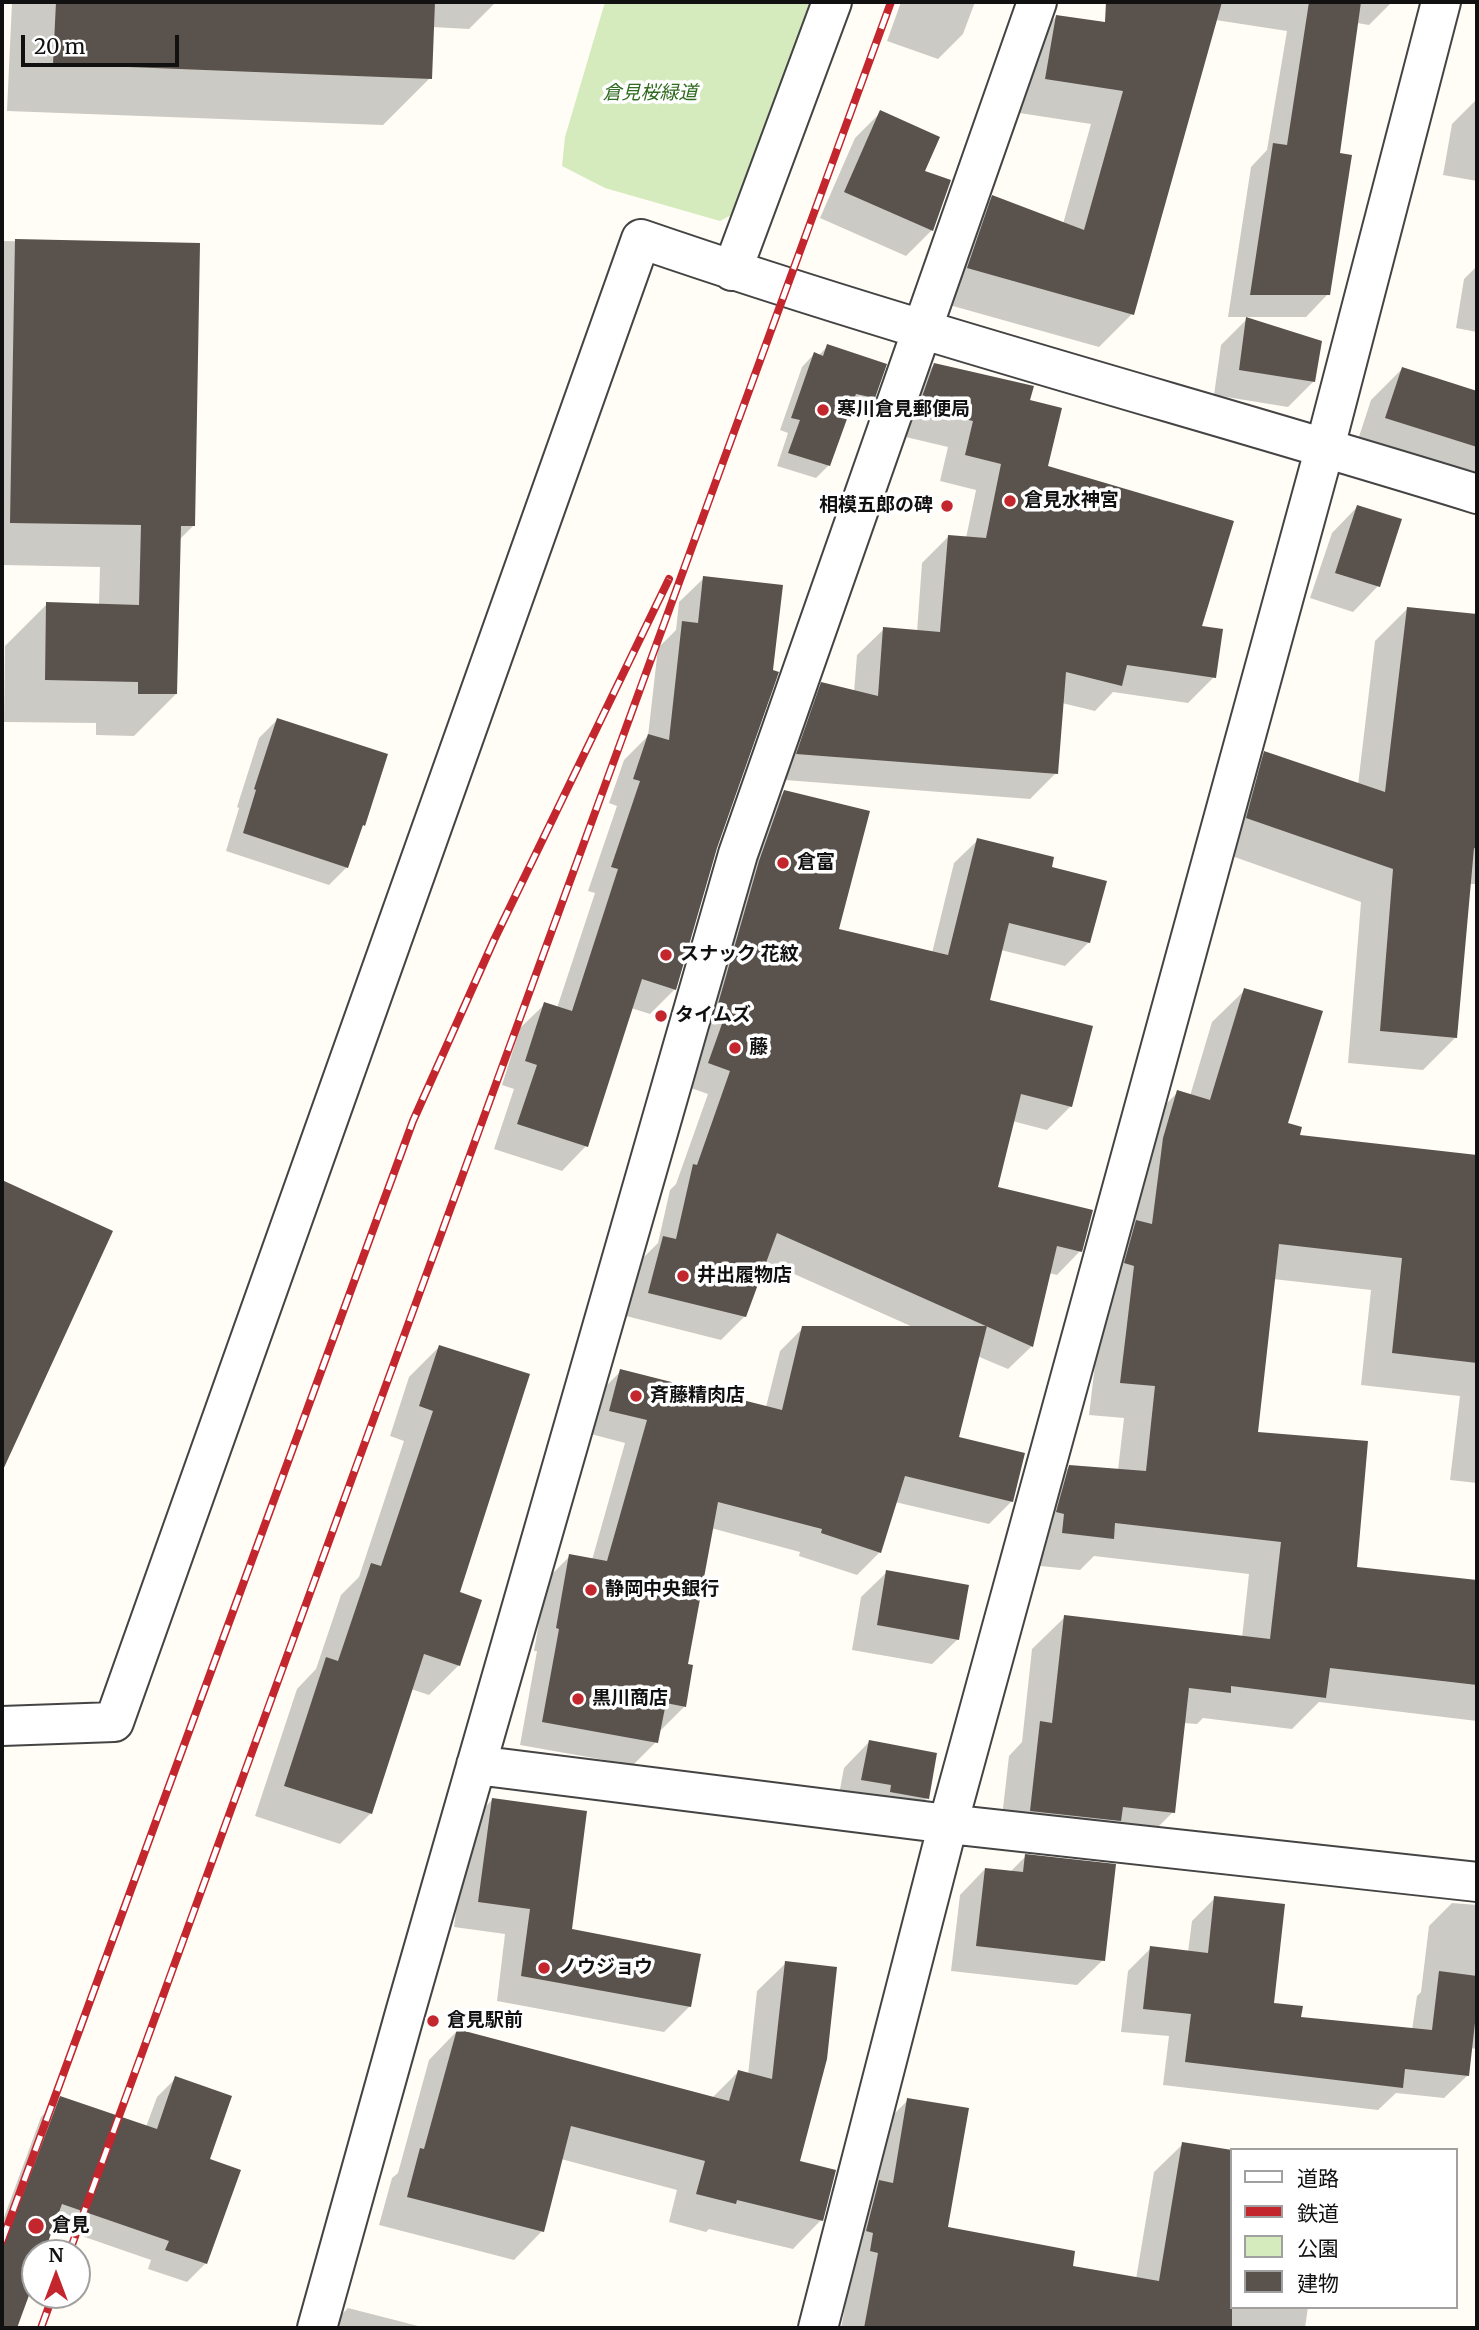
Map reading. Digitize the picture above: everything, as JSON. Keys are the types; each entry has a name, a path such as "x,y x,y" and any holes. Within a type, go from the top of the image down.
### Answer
{"street":[{"path":"732,271 832,2"},
{"path":"317,2328 738,854 1037,2"},
{"path":"818,2328 948,1824 1325,447 1441,2"},
{"path":"2,1726 114,1722 641,239 732,271 923,331 1325,447 1477,494"},
{"path":"476,1765 948,1824 1477,1882"}],"green space":[{"name":"倉見桜緑道","path":"605,2 814,2 739,211 720,221 605,188 562,166 565,137"}],"building":[{"path":"56,2 435,2 432,79 53,64"},
{"path":"1106,2 1222,2 1134,315 967,268 992,195 1084,230 1123,91 1045,79 1056,15 1105,22"},
{"path":"1309,2 1361,2 1340,153 1352,155 1330,295 1250,295 1273,143 1287,145"},
{"path":"880,110 940,137 925,171 951,180 933,231 844,192"},
{"path":"15,239 200,243 195,526 181,526 177,694 138,694 138,682 45,680 46,602 139,605 141,525 10,523"},
{"path":"1246,317 1322,341 1315,382 1239,370"},
{"path":"827,344 887,364 875,398 856,394 830,466 788,453 800,420 791,418 814,352 823,356"},
{"path":"934,363 1034,386 1030,400 1062,408 1048,466 1234,521 1202,626 1223,629 1216,678 1127,665 1122,686 1066,672 1058,774 796,754 821,682 878,696 883,627 940,632 948,535 986,538 1001,464 965,455 973,421 918,408"},
{"path":"1402,367 1477,391 1477,447 1385,418"},
{"path":"1357,505 1402,519 1380,587 1335,573"},
{"path":"703,576 783,585 773,670 779,672 717,848 676,990 642,979 588,1147 517,1124 537,1065 525,1061 544,1002 572,1011 618,869 611,867 640,781 633,779 648,734 669,740 682,621 698,623"},
{"path":"1407,607 1477,614 1477,849 1474,848 1457,1038 1380,1031 1393,869 1246,818 1264,751 1385,792"},
{"path":"277,718 388,754 365,826 363,825 348,868 243,833"},
{"path":"784,790 870,811 839,929 948,955 977,838 1054,857 1052,867 1107,881 1090,943 1009,923 990,1000 1093,1026 1072,1107 1021,1094 998,1187 1093,1210 1082,1252 1057,1246 1033,1347 777,1233 746,1317 648,1293 663,1236 676,1239 693,1164 697,1165 730,1071 708,1063 728,1007 718,1004 759,861"},
{"path":"1244,988 1323,1011 1288,1123 1302,1127 1300,1135 1477,1155 1477,1363 1392,1353 1402,1258 1279,1244 1258,1432 1368,1441 1357,1567 1477,1580 1477,1685 1330,1668 1326,1698 1231,1686 1231,1693 1189,1688 1175,1813 1123,1807 1121,1821 1030,1811 1040,1721 1052,1723 1064,1615 1270,1639 1281,1542 1115,1523 1114,1539 1062,1533 1064,1514 1056,1512 1069,1465 1146,1471 1155,1386 1120,1383 1134,1266 1124,1263 1136,1220 1152,1224 1163,1138 1177,1090 1210,1100"},
{"path":"2,1180 113,1231 2,1472"},
{"path":"802,1326 987,1326 959,1437 1025,1453 1013,1502 905,1476 881,1553 821,1533 822,1529 718,1502 688,1664 693,1665 686,1707 666,1703 658,1743 542,1722 569,1554 607,1561 647,1420 609,1411 620,1369 782,1410"},
{"path":"439,1345 530,1374 460,1592 482,1600 460,1666 424,1654 372,1814 284,1786 326,1657 338,1661 371,1563 381,1566 433,1411 419,1406"},
{"path":"886,1570 969,1585 959,1640 877,1625"},
{"path":"869,1740 937,1753 929,1799 890,1792 891,1785 861,1780"},
{"path":"492,1798 587,1811 572,1929 701,1954 691,2007 521,1976 530,1909 478,1902"},
{"path":"1025,1854 1116,1864 1105,1961 976,1946 985,1868 1023,1872"},
{"path":"1214,1896 1285,1904 1274,2003 1303,2006 1301,2017 1432,2030 1439,1971 1477,1976 1477,2005 1469,2076 1405,2069 1403,2088 1185,2062 1191,2014 1143,2009 1150,1946 1208,1953"},
{"path":"785,1961 837,1967 827,2059 800,2161 836,2170 823,2221 737,2200 736,2204 696,2194 705,2161 571,2126 544,2232 407,2197 420,2148 424,2149 457,2029 729,2101 738,2070 772,2079"},
{"path":"175,2076 232,2096 210,2159 241,2170 207,2264 165,2250 169,2241 62,2204 49,2239 21,2239 21,2309 24,2309 17,2328 2,2328 2,2250 60,2096 157,2129"},
{"path":"907,2098 969,2108 948,2227 1075,2251 1073,2266 1159,2281 1182,2142 1230,2150 1232,2328 864,2328 878,2253 870,2251 873,2233 866,2231 879,2180 893,2183"}],"railway":[{"path":"74,2239 891,2"},
{"path":"2,2241 413,1121 494,940 669,579"},
{"path":"41,2328 48,2309"}],"place":[{"name":"寒川倉見郵便局","path":"823,410"},
{"name":"倉見水神宮","path":"1010,501"},
{"name":"相模五郎の碑","path":"947,506"},
{"name":"倉富","path":"783,863"},
{"name":"スナック 花紋","path":"666,955"},
{"name":"タイムズ","path":"661,1016"},
{"name":"藤","path":"735,1048"},
{"name":"井出履物店","path":"683,1276"},
{"name":"斉藤精肉店","path":"636,1396"},
{"name":"静岡中央銀行","path":"591,1590"},
{"name":"黒川商店","path":"578,1699"},
{"name":"ノウジョウ","path":"544,1968"},
{"name":"倉見駅前","path":"433,2021"},
{"name":"倉見","path":"36,2226"}]}
